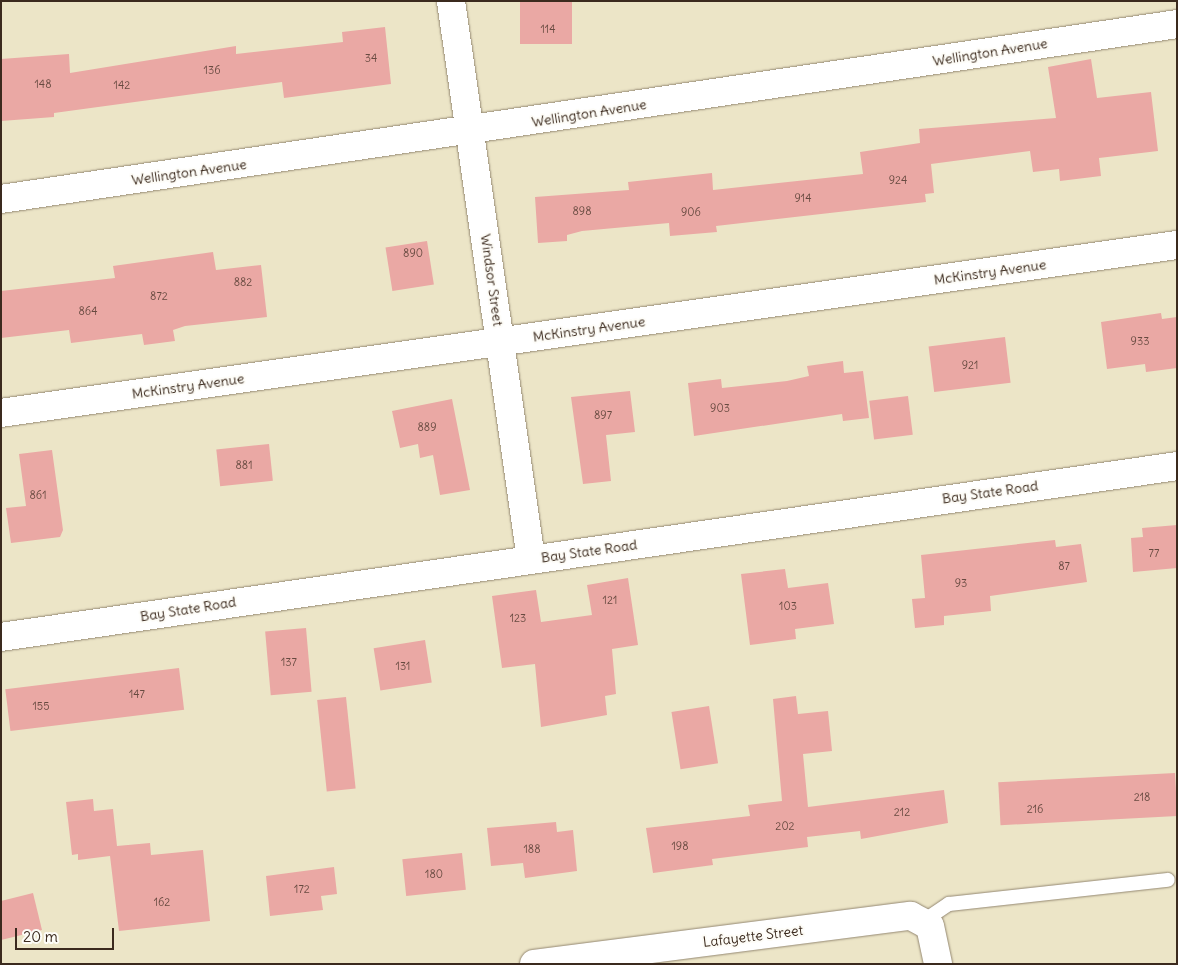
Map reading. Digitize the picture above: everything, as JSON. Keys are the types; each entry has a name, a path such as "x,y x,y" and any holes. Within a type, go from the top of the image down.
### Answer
{"street":[{"name":"Windsor Street","path":"451,1 531,559"},
{"name":"Wellington Avenue","path":"1,199 471,131 1177,24"},
{"name":"McKinstry Avenue","path":"1,413 1177,245"},
{"name":"Bay State Road","path":"1,637 1177,466"},
{"name":"Lafayette Street","path":"534,964 902,917 925,920"},
{"path":"925,920 933,932 938,964"}],"lane":[{"path":"925,920 949,904 1168,880"}],"building":[{"path":"520,1 572,1 572,44 520,44"},
{"path":"385,27 391,84 284,98 282,82 54,113 54,117 1,121 1,59 69,54 70,73 236,46 236,54 343,42 342,32"},
{"path":"1091,59 1097,98 1151,92 1158,151 1099,158 1101,176 1060,181 1059,169 1033,172 1030,151 931,164 934,193 925,194 926,202 716,226 717,232 670,236 669,223 582,231 567,235 567,241 538,243 535,197 629,190 628,182 712,173 713,190 863,174 860,152 920,143 919,129 1056,118 1048,67"},
{"path":"427,241 434,284 392,291 386,248"},
{"path":"213,252 216,270 261,265 267,317 185,326 173,330 175,341 144,345 142,334 71,343 69,330 1,338 1,291 115,278 113,266"},
{"path":"1161,313 1162,319 1177,317 1177,368 1146,372 1145,364 1107,369 1101,322"},
{"path":"1005,337 1011,383 934,392 929,346"},
{"path":"843,361 844,373 863,371 869,418 843,421 842,414 694,436 688,383 721,379 722,388 787,381 809,376 807,366"},
{"path":"630,391 635,432 606,435 611,481 583,484 571,397"},
{"path":"908,396 913,435 874,439 869,401"},
{"path":"452,399 470,490 440,495 433,455 420,458 418,444 400,448 392,411"},
{"path":"269,444 273,481 220,486 216,450"},
{"path":"52,450 63,530 60,537 11,543 6,508 26,506 19,454"},
{"path":"1177,525 1177,568 1133,572 1131,538 1143,537 1142,528"},
{"path":"1055,540 1056,547 1081,544 1087,582 990,596 991,611 944,616 944,625 915,628 912,599 925,598 921,555"},
{"path":"785,569 788,588 828,583 834,624 795,629 796,639 750,645 741,574"},
{"path":"628,578 638,645 612,649 616,694 605,696 607,715 541,727 535,664 502,668 492,596 536,590 541,622 592,615 587,585"},
{"path":"306,628 312,692 271,695 265,632"},
{"path":"425,640 432,682 380,691 374,648"},
{"path":"179,668 184,710 10,731 5,689"},
{"path":"796,696 798,714 828,711 832,751 803,754 808,807 944,790 948,823 861,839 860,831 807,837 808,847 712,859 713,865 653,873 646,828 750,816 748,805 782,801 773,699"},
{"path":"346,697 356,788 327,792 317,700"},
{"path":"709,706 718,763 681,769 671,712"},
{"path":"1175,773 1177,816 1000,825 998,782"},
{"path":"93,799 94,811 113,809 117,846 150,843 151,855 203,850 210,921 119,931 110,856 78,860 78,854 72,855 66,802"},
{"path":"556,822 557,832 573,830 577,871 525,878 523,863 491,866 487,828"},
{"path":"462,853 466,890 406,896 402,859"},
{"path":"334,867 337,894 321,896 323,910 270,916 266,876"},
{"path":"33,893 42,930 1,940 1,901"}]}
